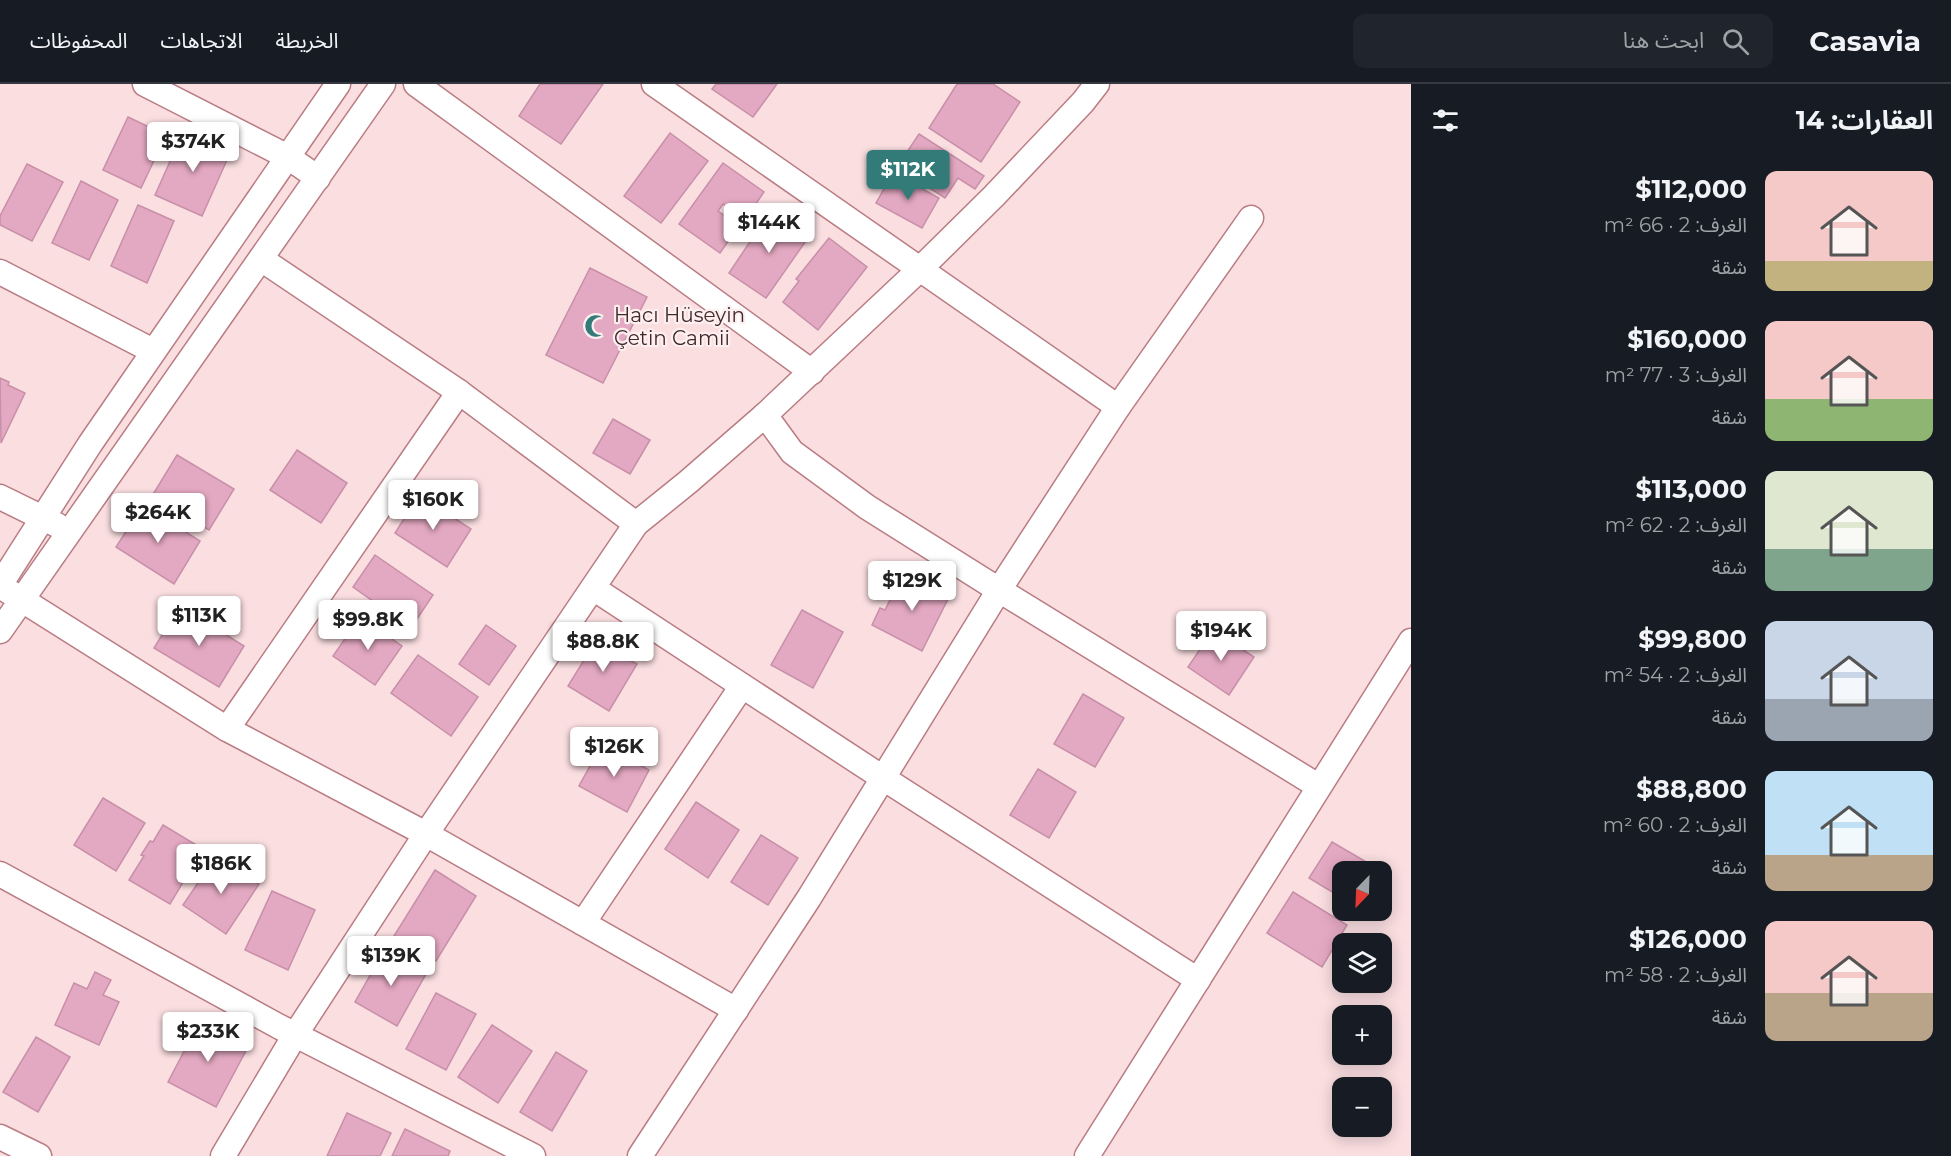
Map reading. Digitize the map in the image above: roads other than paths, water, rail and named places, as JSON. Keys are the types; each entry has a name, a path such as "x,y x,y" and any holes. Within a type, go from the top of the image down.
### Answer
{"street":[{"path":"145,84 288,158 318,178"},
{"path":"338,84 90,444 0,586 227,729 426,834 736,1010"},
{"path":"0,631 383,84"},
{"path":"416,84 812,372"},
{"path":"654,84 1118,407"},
{"path":"224,1156 295,1035 426,834 636,524 688,483 765,415 919,270 994,196 1083,102 1097,84"},
{"path":"640,1156 809,898 999,590 1118,407 1251,218"},
{"path":"261,259 459,392 636,524"},
{"path":"0,272 153,351"},
{"path":"227,729 459,392"},
{"path":"765,415 792,452 867,507 1318,786"},
{"path":"0,496 69,532"},
{"path":"593,588 1198,980"},
{"path":"1087,1156 1411,641"},
{"path":"583,923 742,686"},
{"path":"0,874 295,1035 533,1156"},
{"path":"0,1137 39,1156"}],"place":[{"name":"Hacı Hüseyin Çetin Camii","path":"596,326"}]}
